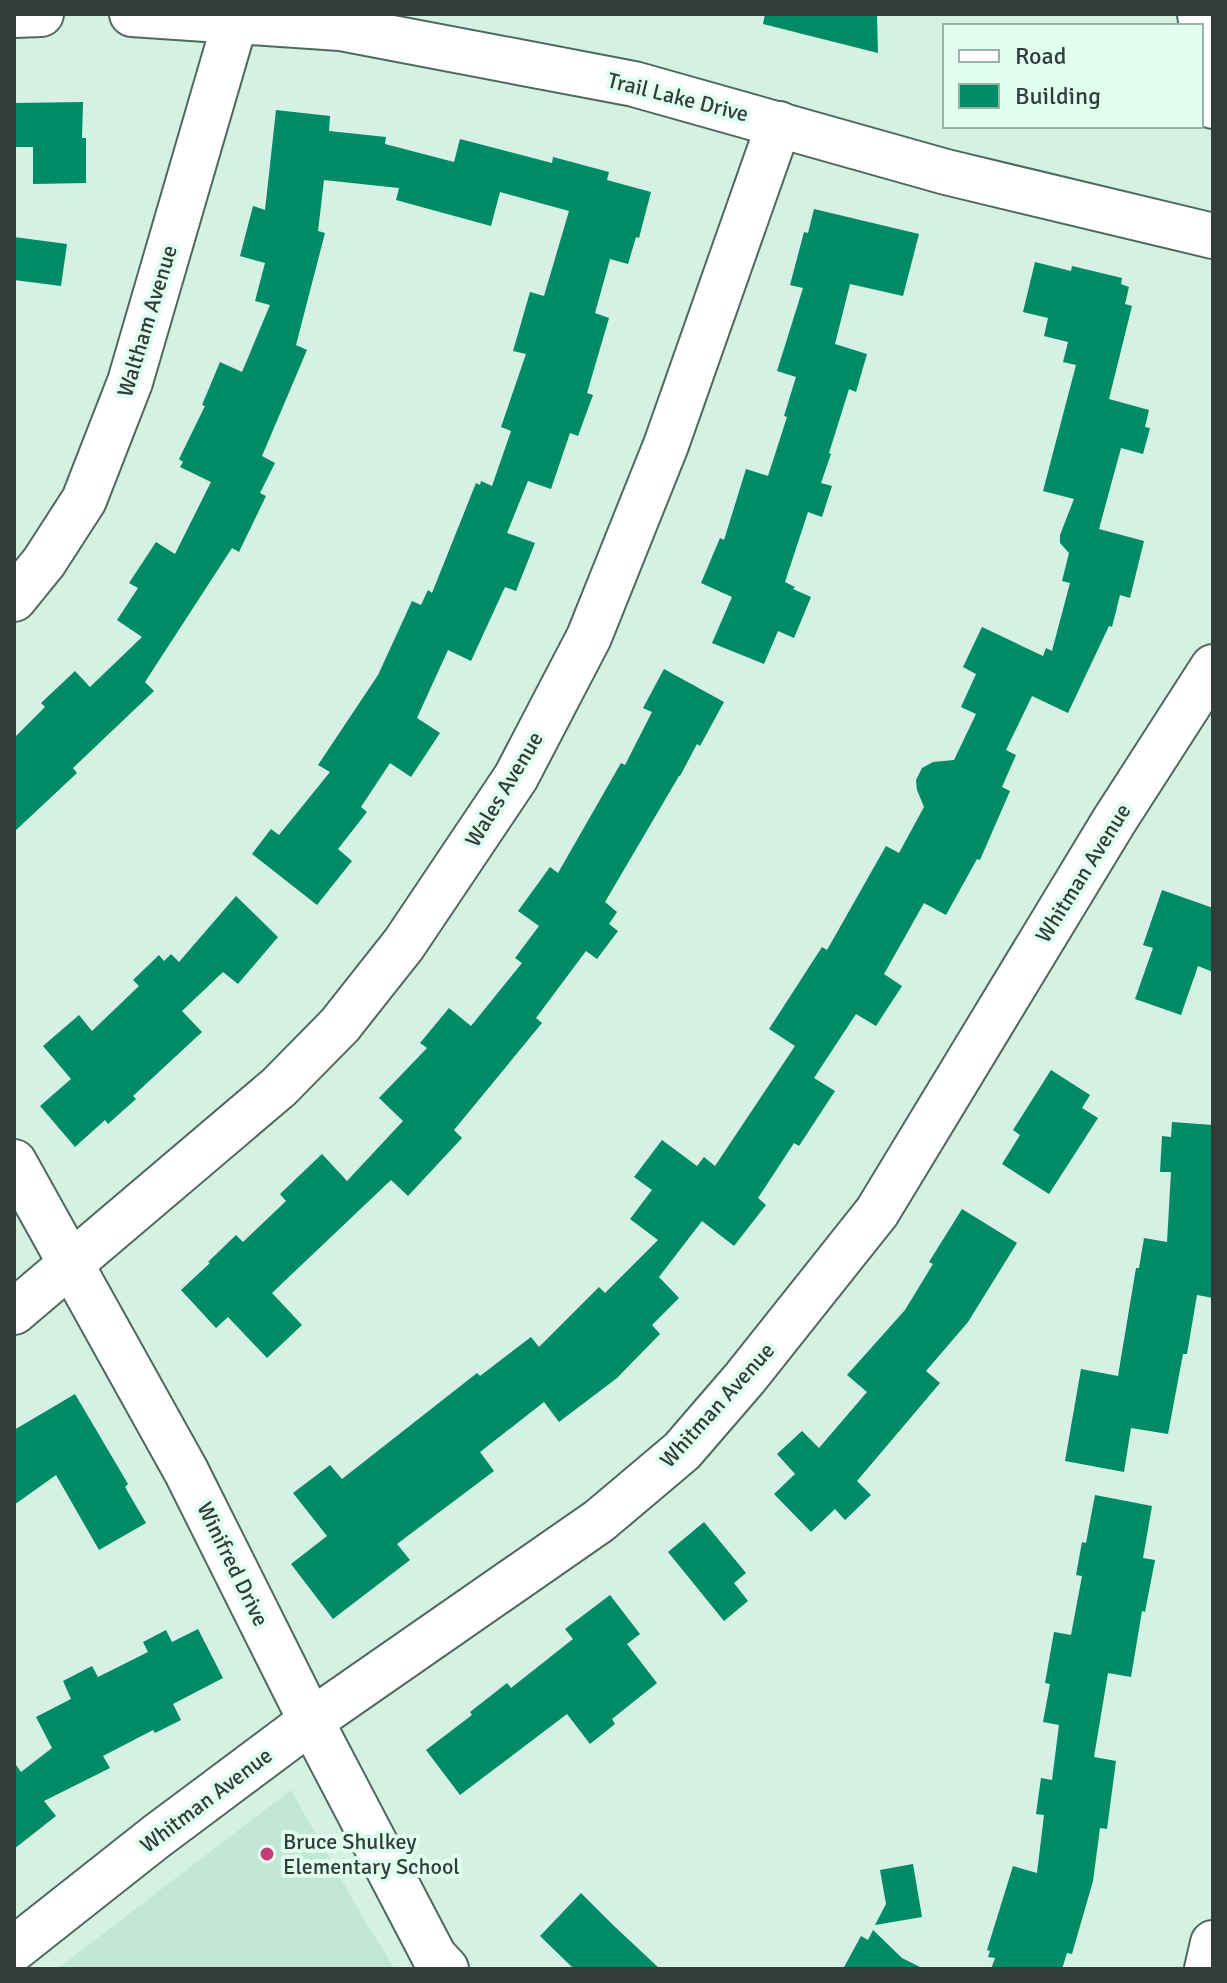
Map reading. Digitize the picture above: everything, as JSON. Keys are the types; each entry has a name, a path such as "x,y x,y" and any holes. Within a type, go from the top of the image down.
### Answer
{"street":[{"path":"14,15 41,14"},
{"name":"Trail Lake Drive","path":"132,14 340,28 634,84 946,172 1213,236"},
{"name":"Waltham Avenue","path":"14,599 44,562 84,500 130,382 235,22"},
{"path":"1203,35 1213,106"},
{"name":"Wales Avenue","path":"14,1312 279,1087 340,1025 404,944 516,777 601,608 666,445 779,124"},
{"name":"Whitman Avenue","path":"14,1949 157,1836 311,1721 599,1521 682,1451 745,1378 877,1212 1114,821 1213,667"},
{"name":"Winifred Drive","path":"14,1162 186,1471 311,1721 434,1956 446,1969"},
{"path":"1207,1969 1213,1943"}],"shaded area":[{"name":"Bruce Shulkey Elementary School","path":"291,1790 395,1969 57,1969"}],"building":[{"path":"765,14 877,14 878,53 763,24"},
{"path":"83,102 86,183 33,184 33,147 14,147 14,103"},
{"path":"276,110 330,116 329,131 386,137 385,144 454,162 460,139 552,163 553,157 609,172 607,180 651,192 639,238 636,237 628,264 610,259 595,313 609,318 587,393 593,395 578,436 570,433 551,489 528,481 507,533 535,543 516,591 505,587 471,661 448,650 417,718 440,733 411,777 390,763 361,807 367,812 338,849 352,861 317,905 252,854 271,829 279,835 330,772 318,765 378,675 412,601 421,605 428,590 432,593 476,483 480,485 481,481 492,486 511,431 501,427 526,354 513,351 530,292 544,296 569,211 500,192 491,226 396,200 399,188 324,180 318,231 325,233 296,345 307,350 262,456 275,463 260,493 266,496 239,552 232,548 145,682 154,691 73,768 77,773 14,832 14,738 45,707 41,703 75,671 90,687 142,637 117,620 138,588 129,583 156,542 175,554 211,482 180,467 183,462 179,459 205,406 202,405 220,362 242,372 270,305 255,301 265,263 240,256 253,206 265,210"},
{"path":"814,209 919,234 903,296 850,284 835,344 867,354 856,392 849,389 829,453 821,483 832,486 822,517 808,512 785,582 811,597 794,638 778,631 764,664 712,643 732,597 701,583 720,538 724,540 746,469 768,476 787,417 784,416 796,377 777,371 803,288 790,285 804,232 808,233"},
{"path":"14,237 67,244 61,286 14,280"},
{"path":"1035,262 1071,271 1072,266 1122,278 1121,284 1129,287 1125,304 1132,306 1109,399 1149,410 1145,427 1150,428 1143,454 1121,448 1099,529 1144,541 1130,598 1120,595 1112,627 1109,626 1068,713 1032,696 1006,750 1016,755 1002,787 1010,791 980,860 977,859 946,915 924,903 884,974 902,986 876,1026 856,1014 814,1078 835,1091 799,1146 794,1143 758,1198 766,1205 734,1246 702,1221 659,1277 679,1298 652,1325 660,1334 617,1378 559,1422 544,1402 480,1452 494,1471 397,1544 410,1560 333,1619 291,1564 327,1536 293,1493 330,1465 342,1479 477,1373 480,1376 531,1337 539,1347 599,1287 605,1293 658,1240 630,1219 652,1190 634,1177 662,1140 697,1166 704,1157 715,1166 795,1046 769,1029 822,947 827,950 886,846 899,853 924,807 916,780 922,768 933,762 954,760 976,714 961,707 976,674 963,667 982,627 1043,656 1046,648 1052,651 1070,583 1062,581 1069,553 1060,543 1060,535 1074,499 1043,491 1076,365 1063,362 1068,342 1044,336 1048,318 1023,312"},
{"path":"664,669 724,702 605,902 617,912 609,924 618,931 597,959 586,951 536,1018 542,1023 454,1130 462,1138 408,1196 391,1180 272,1293 302,1325 267,1358 228,1317 216,1328 181,1290 236,1235 243,1242 286,1201 280,1194 322,1154 347,1181 403,1121 379,1098 427,1048 420,1043 449,1008 471,1026 522,963 515,958 539,926 518,911 550,867 558,873 621,763 625,765 652,712 643,708"},
{"path":"1162,890 1213,908 1213,972 1198,966 1181,1015 1135,999 1153,948 1143,945"},
{"path":"236,896 278,937 238,984 223,972 182,1011 202,1032 133,1096 136,1099 108,1124 105,1120 75,1147 40,1106 71,1079 43,1046 79,1015 92,1031 139,986 133,980 159,955 164,961 171,954 179,962"},
{"path":"1051,1070 1090,1095 1082,1108 1098,1118 1049,1194 1002,1164 1020,1135 1013,1130"},
{"path":"1172,1122 1213,1125 1213,1298 1197,1295 1168,1434 1131,1428 1124,1472 1065,1461 1081,1369 1118,1376 1144,1238 1167,1242 1171,1172 1160,1172 1162,1136 1171,1137"},
{"path":"962,1209 1017,1243 968,1322 926,1371 940,1383 857,1481 871,1495 845,1520 835,1509 811,1532 774,1494 795,1474 777,1454 802,1431 819,1448 867,1392 847,1375 905,1310 933,1264 929,1262"},
{"path":"75,1394 128,1484 125,1487 146,1523 99,1550 56,1475 14,1505 14,1430"},
{"path":"1095,1495 1152,1506 1143,1558 1155,1560 1145,1612 1142,1611 1131,1677 1108,1673 1094,1757 1116,1761 1107,1829 1100,1828 1093,1881 1072,1954 1067,1953 1062,1969 991,1969 995,1958 988,1957 990,1951 987,1950 1013,1866 1037,1873 1044,1815 1036,1814 1041,1778 1052,1780 1059,1725 1043,1722 1050,1684 1045,1683 1054,1632 1071,1635 1082,1576 1076,1575"},
{"path":"704,1522 746,1573 734,1583 748,1601 724,1621 668,1552"},
{"path":"610,1595 640,1634 627,1644 657,1683 612,1719 615,1724 590,1744 567,1714 460,1795 426,1750 507,1683 511,1688 573,1639 565,1629"},
{"path":"198,1629 223,1678 173,1704 181,1720 155,1733 153,1730 103,1756 110,1768 44,1801 56,1816 14,1849 14,1762 21,1772 52,1748 36,1717 71,1699 63,1681 92,1666 98,1677 148,1652 143,1642 166,1630 172,1642"},
{"path":"913,1864 922,1917 875,1925 886,1904 880,1870"},
{"path":"581,1893 660,1969 574,1969 540,1936"},
{"path":"873,1930 902,1958 924,1969 843,1969 861,1936 868,1940"}],"place":[{"name":"Bruce Shulkey Elementary School","path":"267,1854"}]}
